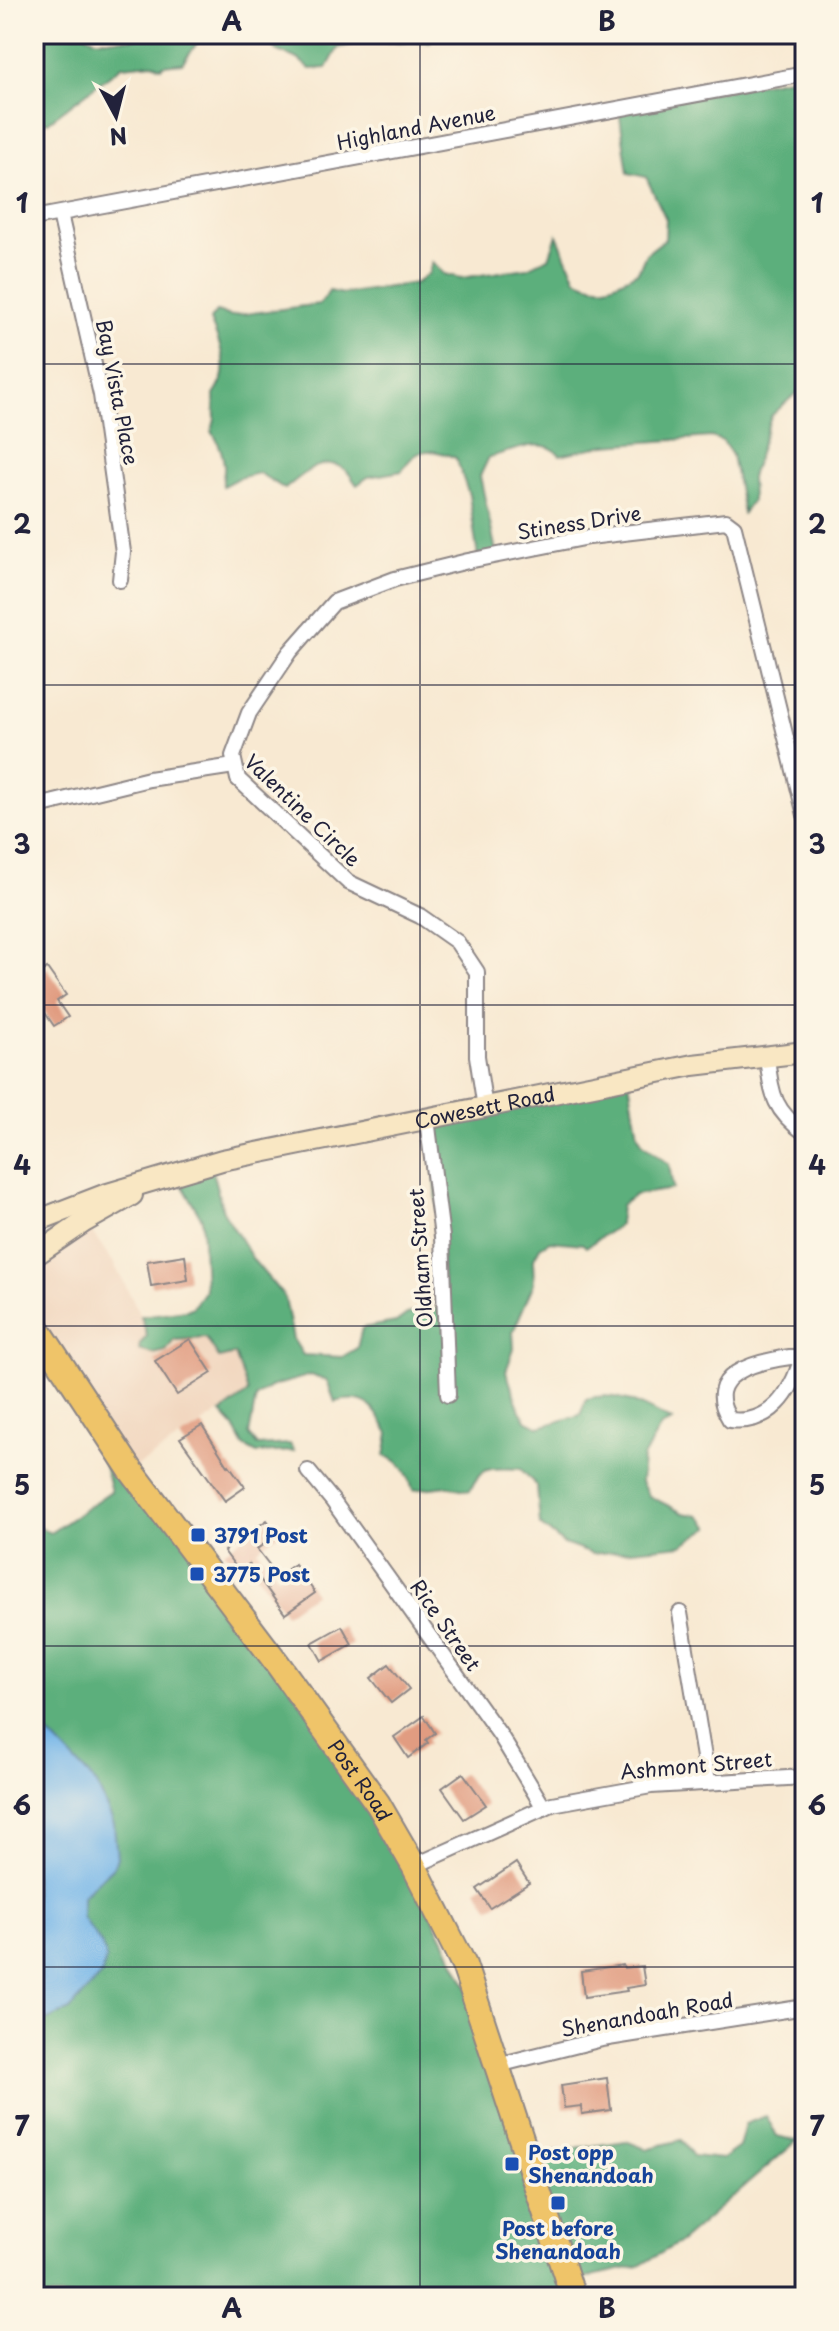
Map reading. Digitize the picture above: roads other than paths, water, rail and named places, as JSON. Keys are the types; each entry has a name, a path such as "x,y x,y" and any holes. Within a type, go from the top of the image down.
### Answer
{"main road":[{"name":"Cowesett Road","path":"34,1222 104,1195 222,1160 693,1065 805,1052"},
{"name":"Cowesett Road","path":"34,1256 84,1222 165,1176"},
{"name":"Post Road","path":"34,1323 130,1469 277,1663 378,1804 414,1866 464,1965 573,2297"}],"street":[{"name":"Highland Avenue","path":"34,218 805,74"},
{"name":"Bay Vista Place","path":"60,214 101,395 123,552 120,580"},
{"name":"Stiness Drive","path":"234,766 233,756 249,713 290,652 334,602 395,579 468,561 589,537 726,521 734,527 805,815"},
{"name":"Valentine Circle","path":"34,807 149,779 234,766 238,779 248,790 348,882 420,916 457,942 477,972 477,1056 485,1108"},
{"path":"767,1058 772,1097 791,1123 805,1133"},
{"name":"Oldham Street","path":"427,1119 442,1237 448,1395"},
{"path":"804,1356 796,1379 773,1408 744,1422 730,1420 723,1409 721,1393 727,1379 767,1360 804,1356"},
{"name":"Rice Street","path":"308,1471 500,1735 544,1808"},
{"path":"680,1613 708,1781"},
{"name":"Ashmont Street","path":"414,1866 552,1804 651,1786 805,1777"},
{"name":"Shenandoah Road","path":"498,2065 602,2039 805,2007"}],"water":[{"path":"34,1723 53,1738 96,1783 114,1824 117,1858 113,1867 82,1896 82,1917 101,1944 106,1959 102,1974 70,2010 48,2020 34,2020"}],"place":[{"name":"3791 Post","path":"198,1535"},
{"name":"3775 Post","path":"197,1574"},
{"name":"Post opp Shenandoah","path":"512,2164"},
{"name":"Post before Shenandoah","path":"558,2203"}]}
